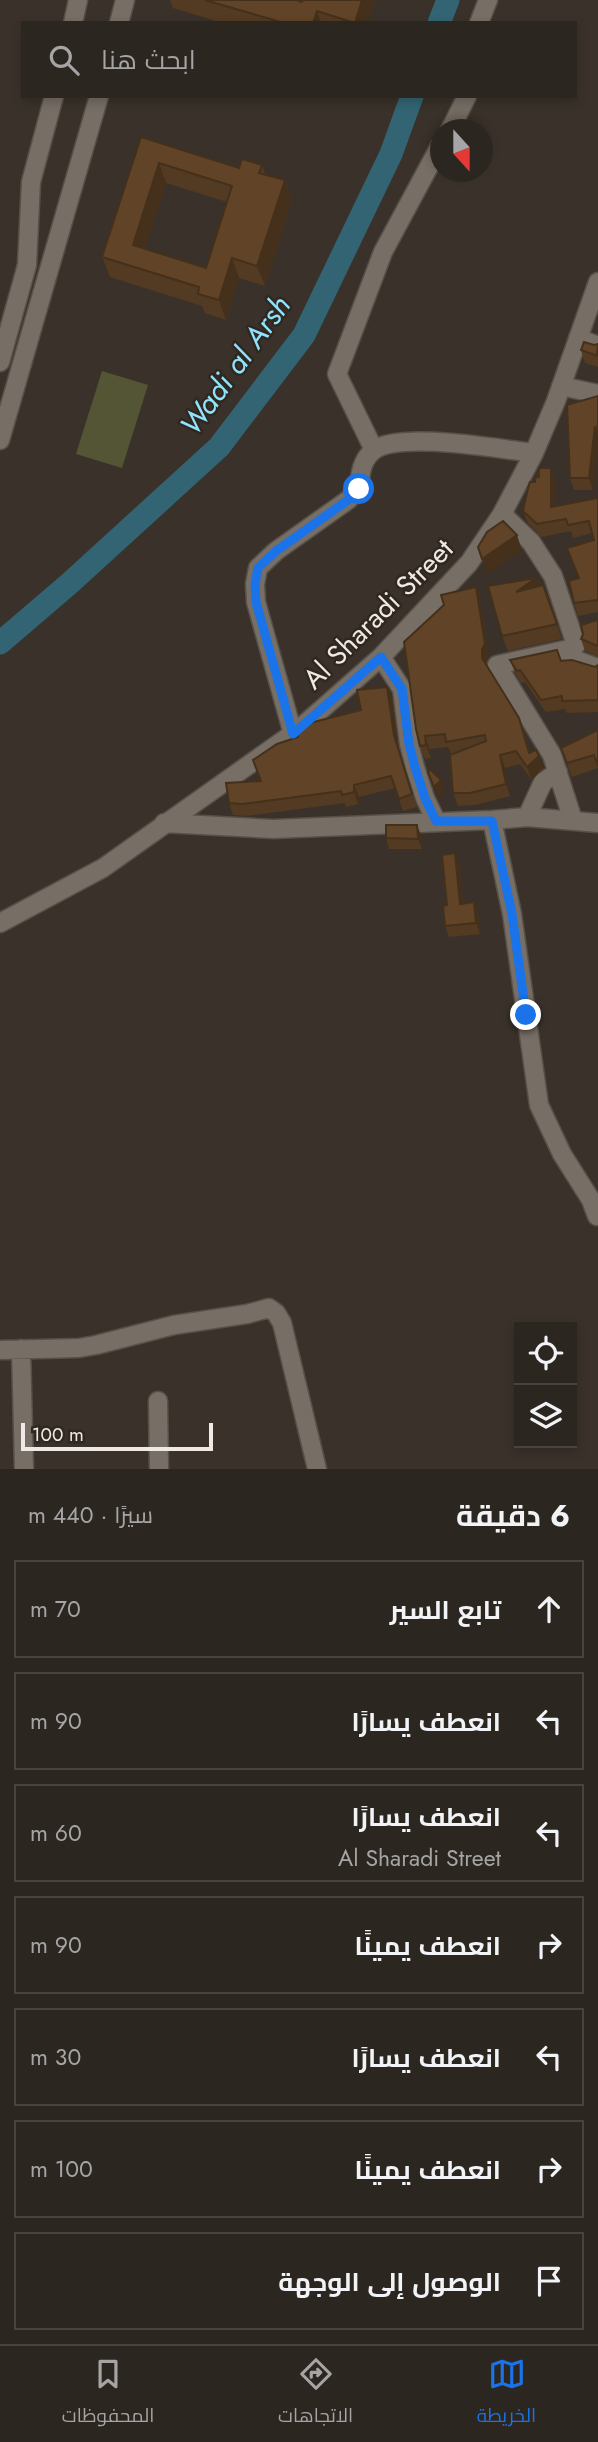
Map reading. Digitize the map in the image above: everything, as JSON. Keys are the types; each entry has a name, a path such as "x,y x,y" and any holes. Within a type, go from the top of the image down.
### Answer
{"street":[{"path":"73,21 78,0"},
{"path":"120,21 125,0"},
{"path":"481,21 488,0"},
{"path":"0,362 27,265 31,181 53,98"},
{"path":"0,440 98,98"},
{"path":"456,119 466,98"},
{"path":"374,450 337,374 383,252 430,165"},
{"name":"Al Sharadi Street","path":"0,923 103,868 293,734 381,657 469,563 502,514 534,453 598,282"},
{"path":"578,338 598,346"},
{"path":"561,386 598,394"},
{"path":"293,734 256,602 258,568 276,551 348,500 359,489 365,459 374,450 392,442 446,443 534,453"},
{"path":"502,514 531,542 553,576 576,645 569,649 497,665 555,763 573,820"},
{"path":"570,629 589,625"},
{"path":"569,649 576,660 598,668"},
{"path":"381,657 402,689 409,744 425,798 436,821"},
{"path":"527,817 555,763 572,746"},
{"path":"164,823 273,829 492,821 527,817 598,823"},
{"path":"492,821 512,914 539,1105 562,1154 591,1200 597,1216"},
{"path":"0,1349 96,1345 174,1325 269,1308 282,1323 317,1469"},
{"path":"21,1349 23,1469"},
{"path":"158,1401 159,1469"}],"green space":[{"path":"102,371 148,385 122,468 76,454"}],"building":[{"path":"205,0 362,0 356,21 317,11 314,21 277,21"},
{"path":"141,137 239,168 242,159 262,165 259,173 285,180 257,266 232,258 219,300 198,294 199,287 102,257","holes":["159,163 232,186 206,268 133,245"]},
{"path":"584,342 598,344 598,356 581,350"},
{"path":"598,396 598,437 595,426 589,478 570,478 567,405"},
{"path":"539,468 551,468 551,507 598,498 598,601 574,603 569,581 579,578 567,548 594,540 589,521 568,525 566,519 537,524 523,511 530,482 535,482 536,476 539,477"},
{"path":"503,521 517,535 482,559 478,547 487,532"},
{"path":"536,578 516,592 543,585 557,624 502,636 488,586"},
{"path":"476,587 485,644 482,658 519,718 529,753 536,750 539,756 527,767 516,751 500,755 506,784 470,793 453,793 450,755 486,741 485,735 446,742 445,734 425,736 426,745 420,746 404,642 444,605 441,595"},
{"path":"598,620 598,646 581,639 581,625"},
{"path":"557,650 561,661 572,660 595,667 598,665 598,700 562,701 562,696 541,700 510,660"},
{"path":"387,687 394,735 412,794 399,799 391,776 354,785 354,792 342,795 341,791 242,804 229,803 226,783 261,781 253,760 277,744 298,737 296,730 302,725 361,710 357,690"},
{"path":"598,730 598,766 594,755 567,763 561,748"},
{"path":"431,770 441,780 434,787 428,772"},
{"path":"386,825 417,825 418,839 386,838"},
{"path":"455,853 460,904 474,902 476,923 445,926 443,906 447,905 442,855"}],"waterway":[{"name":"Wadi al Arsh","path":"440,21 448,0"},
{"name":"Wadi al Arsh","path":"0,643 219,447 304,335 391,154 411,98"}],"route":[{"path":"359,489 348,500 276,551 258,568 256,602 293,734 381,657 402,689 409,744 425,798 436,821 492,821 512,914 526,1015"}]}
